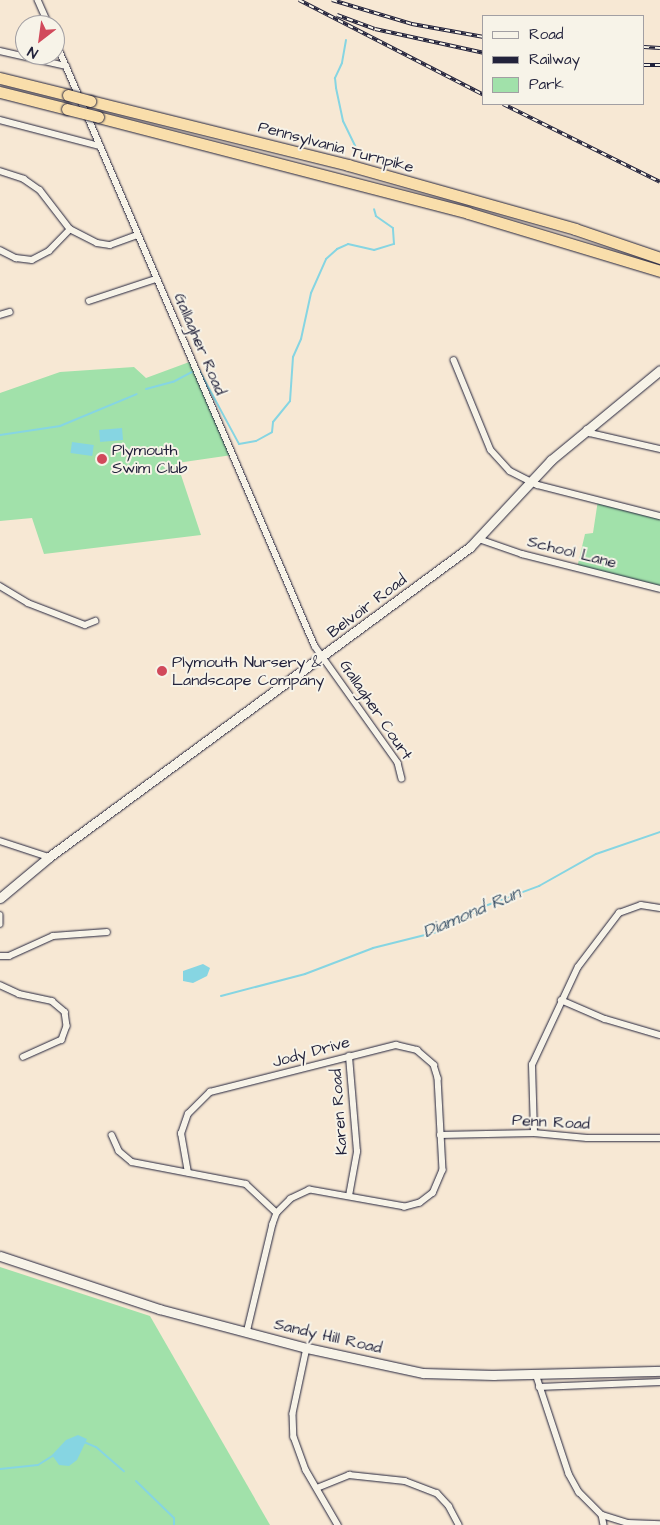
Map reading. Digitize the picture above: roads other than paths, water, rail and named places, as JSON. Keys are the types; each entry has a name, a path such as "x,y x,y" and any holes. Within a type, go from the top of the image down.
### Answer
{"highway":[{"name":"Pennsylvania Turnpike","path":"0,78 348,165 575,229 660,258"},
{"name":"Pennsylvania Turnpike","path":"0,92 468,213 660,271"}],"street":[{"path":"38,0 45,15"},
{"path":"0,51 66,66"},
{"name":"Gallagher Road","path":"66,66 156,280 315,646 324,657"},
{"path":"0,120 100,146"},
{"path":"0,171 24,179 40,190 70,230 97,243 110,246 137,235"},
{"path":"0,250 16,258 32,260 49,252 70,230"},
{"path":"89,302 156,280"},
{"path":"0,315 10,312"},
{"path":"454,360 491,450 510,471 530,482 660,516"},
{"name":"Belvoir Road","path":"0,898 49,857 324,657 480,539 530,482 587,429 660,370"},
{"path":"587,429 590,433 660,449"},
{"name":"School Lane","path":"480,539 522,554 660,588"},
{"path":"0,586 28,603 85,625 95,621"},
{"name":"Gallagher Court","path":"324,657 398,763 402,779"},
{"path":"0,841 49,857"},
{"path":"534,1133 532,1065 561,1000 578,968 619,913 641,905 660,908"},
{"path":"0,915 0,924"},
{"path":"0,956 9,956 53,936 107,932"},
{"path":"0,985 19,994 52,1001 65,1012 67,1026 62,1040 24,1057"},
{"path":"561,1000 605,1019 660,1035"},
{"name":"Jody Drive","path":"188,1173 181,1134 188,1114 210,1092 396,1045 411,1047 430,1058 438,1078 442,1178 426,1199 405,1207 310,1190 291,1199 277,1214"},
{"name":"Karen Road","path":"349,1056 357,1152 349,1196"},
{"name":"Penn Road","path":"440,1135 534,1133 587,1138 660,1138"},
{"path":"112,1135 118,1151 132,1162 246,1184 277,1214 247,1333"},
{"name":"Sandy Hill Road","path":"0,1256 117,1296 247,1333 423,1373 536,1374 660,1371"},
{"path":"307,1348 293,1427 300,1458 338,1525"},
{"path":"536,1374 569,1474 579,1492 602,1515 628,1523 660,1524"},
{"path":"540,1387 660,1382"},
{"path":"318,1488 349,1474 405,1480 437,1493 449,1506 459,1525"},
{"path":"602,1515 604,1525"}],"water":[{"path":"122,428 123,440 100,442 99,430"},
{"path":"72,442 94,445 92,456 70,453"},
{"path":"203,964 210,968 207,976 193,983 183,981 183,971"},
{"path":"78,1435 87,1439 77,1460 69,1466 59,1465 52,1455 66,1440"}],"waterway":[{"path":"346,40 342,63 335,78 343,121 357,150"},
{"path":"199,370 239,444 256,441 272,432 273,422 290,401 293,357 301,339 311,293 326,259 337,249 348,244 374,250 394,244 393,228 376,216 374,209"},
{"path":"146,389 173,382 192,372"},
{"path":"0,435 60,426 137,394"},
{"name":"Diamond Run","path":"221,996 305,974 373,948 441,931 485,906 539,886 596,854 660,832"},
{"path":"84,1442 96,1447 124,1471"},
{"path":"0,1469 38,1465 54,1455"},
{"path":"136,1481 174,1518 174,1525"}],"railway":[{"path":"299,0 482,94"},
{"path":"332,0 412,24 482,37"},
{"path":"337,15 375,29 482,53"},
{"path":"645,47 660,48"},
{"path":"645,65 660,65"},
{"path":"505,105 660,182"}],"place":[{"name":"Plymouth Swim Club","path":"102,459"},
{"name":"Plymouth Nursery & Landscape Company","path":"162,671"}]}
